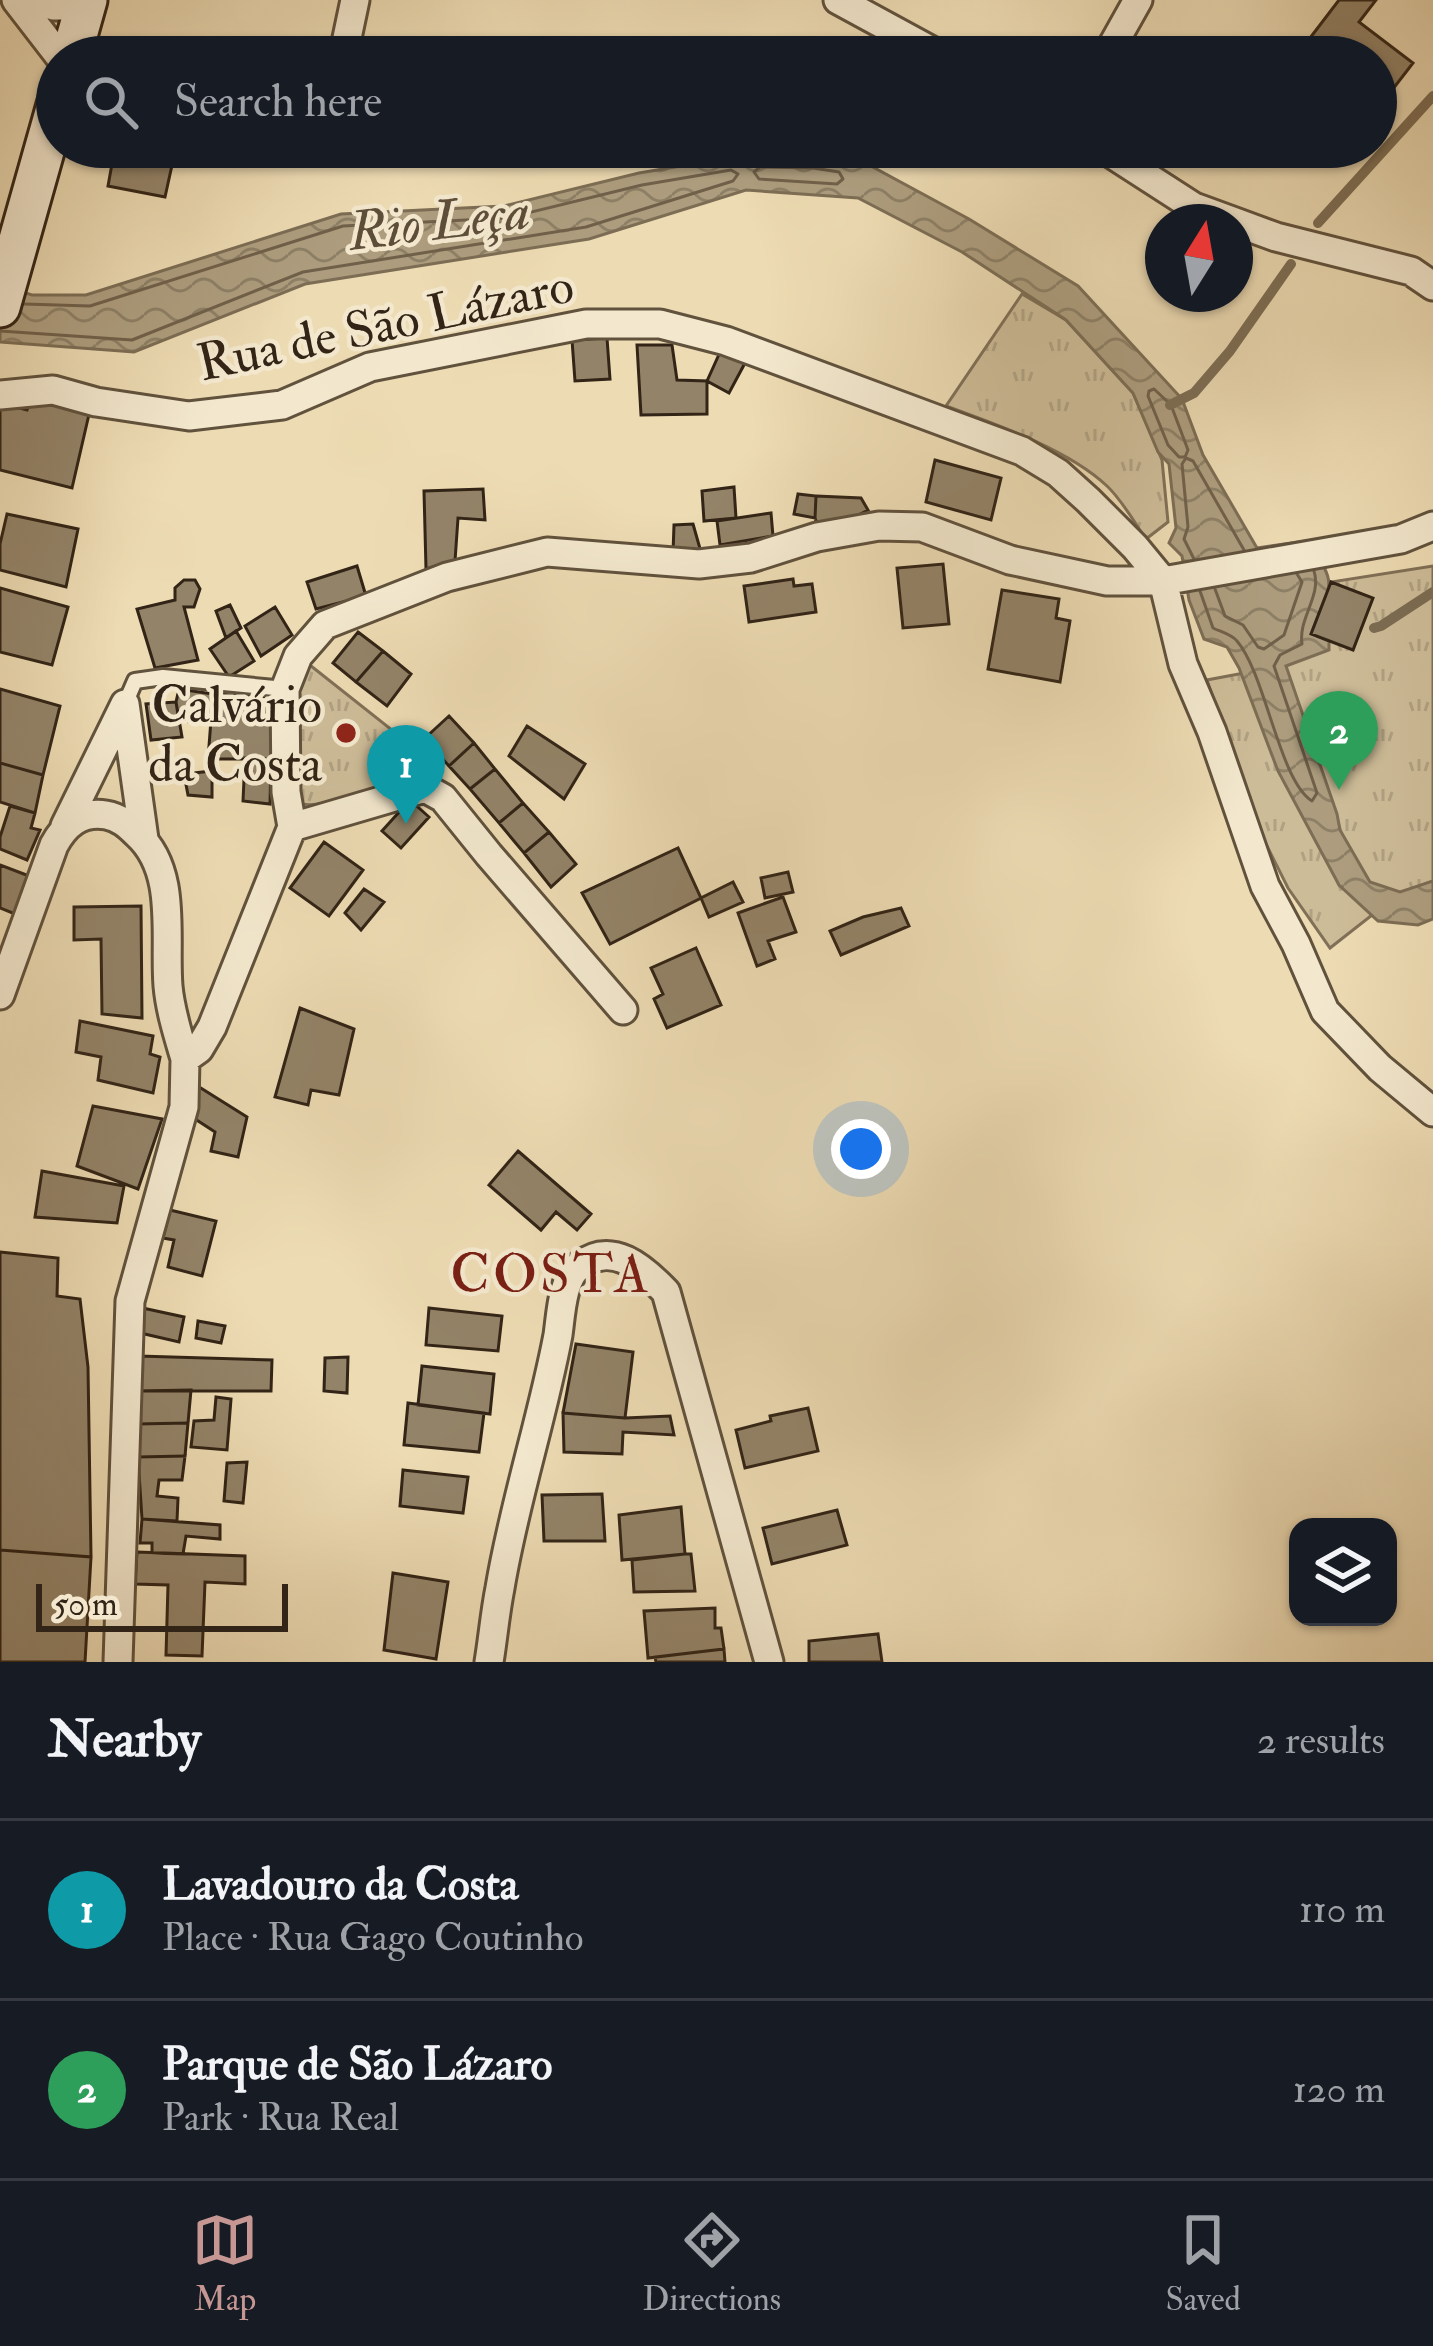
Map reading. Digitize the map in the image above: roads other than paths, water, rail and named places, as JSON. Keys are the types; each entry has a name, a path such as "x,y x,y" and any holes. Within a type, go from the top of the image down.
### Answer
{"main road":[{"path":"76,36 84,2"},
{"path":"0,307 39,168"}],"street":[{"path":"16,0 44,36"},
{"path":"34,0 54,6 84,2"},
{"path":"347,36 355,0"},
{"path":"838,0 904,36"},
{"path":"1118,36 1138,0"},
{"path":"1134,168 1189,204"},
{"path":"1253,229 1411,271 1433,286"},
{"name":"Rua de São Lázaro","path":"0,395 53,390 96,402 189,416 282,406 370,367 586,324 660,325 725,340 1022,452 1058,473 1172,580"},
{"path":"185,1059 199,1049 212,1028 292,826 286,792 285,689 298,656 325,625 448,578 547,552 699,564 751,558 817,537 879,526 922,527 1052,571 1107,581 1172,580 1401,539 1433,526"},
{"path":"1172,580 1184,664 1265,886 1324,1011 1433,1112"},
{"path":"0,995 54,845 125,704"},
{"path":"125,704 144,839"},
{"path":"292,826 425,788 443,798 623,1010"},
{"path":"65,826 84,816 123,820 144,839 159,863 166,899 168,990 185,1059 184,1107 130,1301 118,1662"},
{"path":"489,1662 500,1586 565,1293 575,1268 598,1256 624,1257 666,1292 770,1662"}],"lane":[{"path":"125,704 135,681 163,677 285,689"}],"water":[{"path":"669,168 875,168 1078,286 1182,399 1203,455 1257,548 1305,541 1324,567 1329,585 1312,634 1329,641 1329,650 1286,666 1340,830 1370,882 1400,892 1433,881 1433,919 1418,925 1378,921 1339,885 1278,771 1239,668 1227,647 1204,639 1189,600 1182,556 1169,543 1176,528 1169,464 1158,452 1133,393 1066,320 962,252 858,198 746,190 589,239 305,284 134,352 0,342 0,285 32,295 86,295 341,214 504,206"}],"waterway":[{"path":"1397,136 1433,96"},
{"path":"1318,223 1368,168"},
{"path":"1170,405 1194,393 1291,264"},
{"name":"Rio Leça","path":"1374,628 1433,592"}],"place":[{"name":"Calvário da Costa","path":"346,733"},
{"name":"Parque de São Lázaro","path":"1339,790"},
{"name":"Lavadouro da Costa","path":"406,824"}],"district":[{"name":"COSTA","path":"551,1273"}]}
